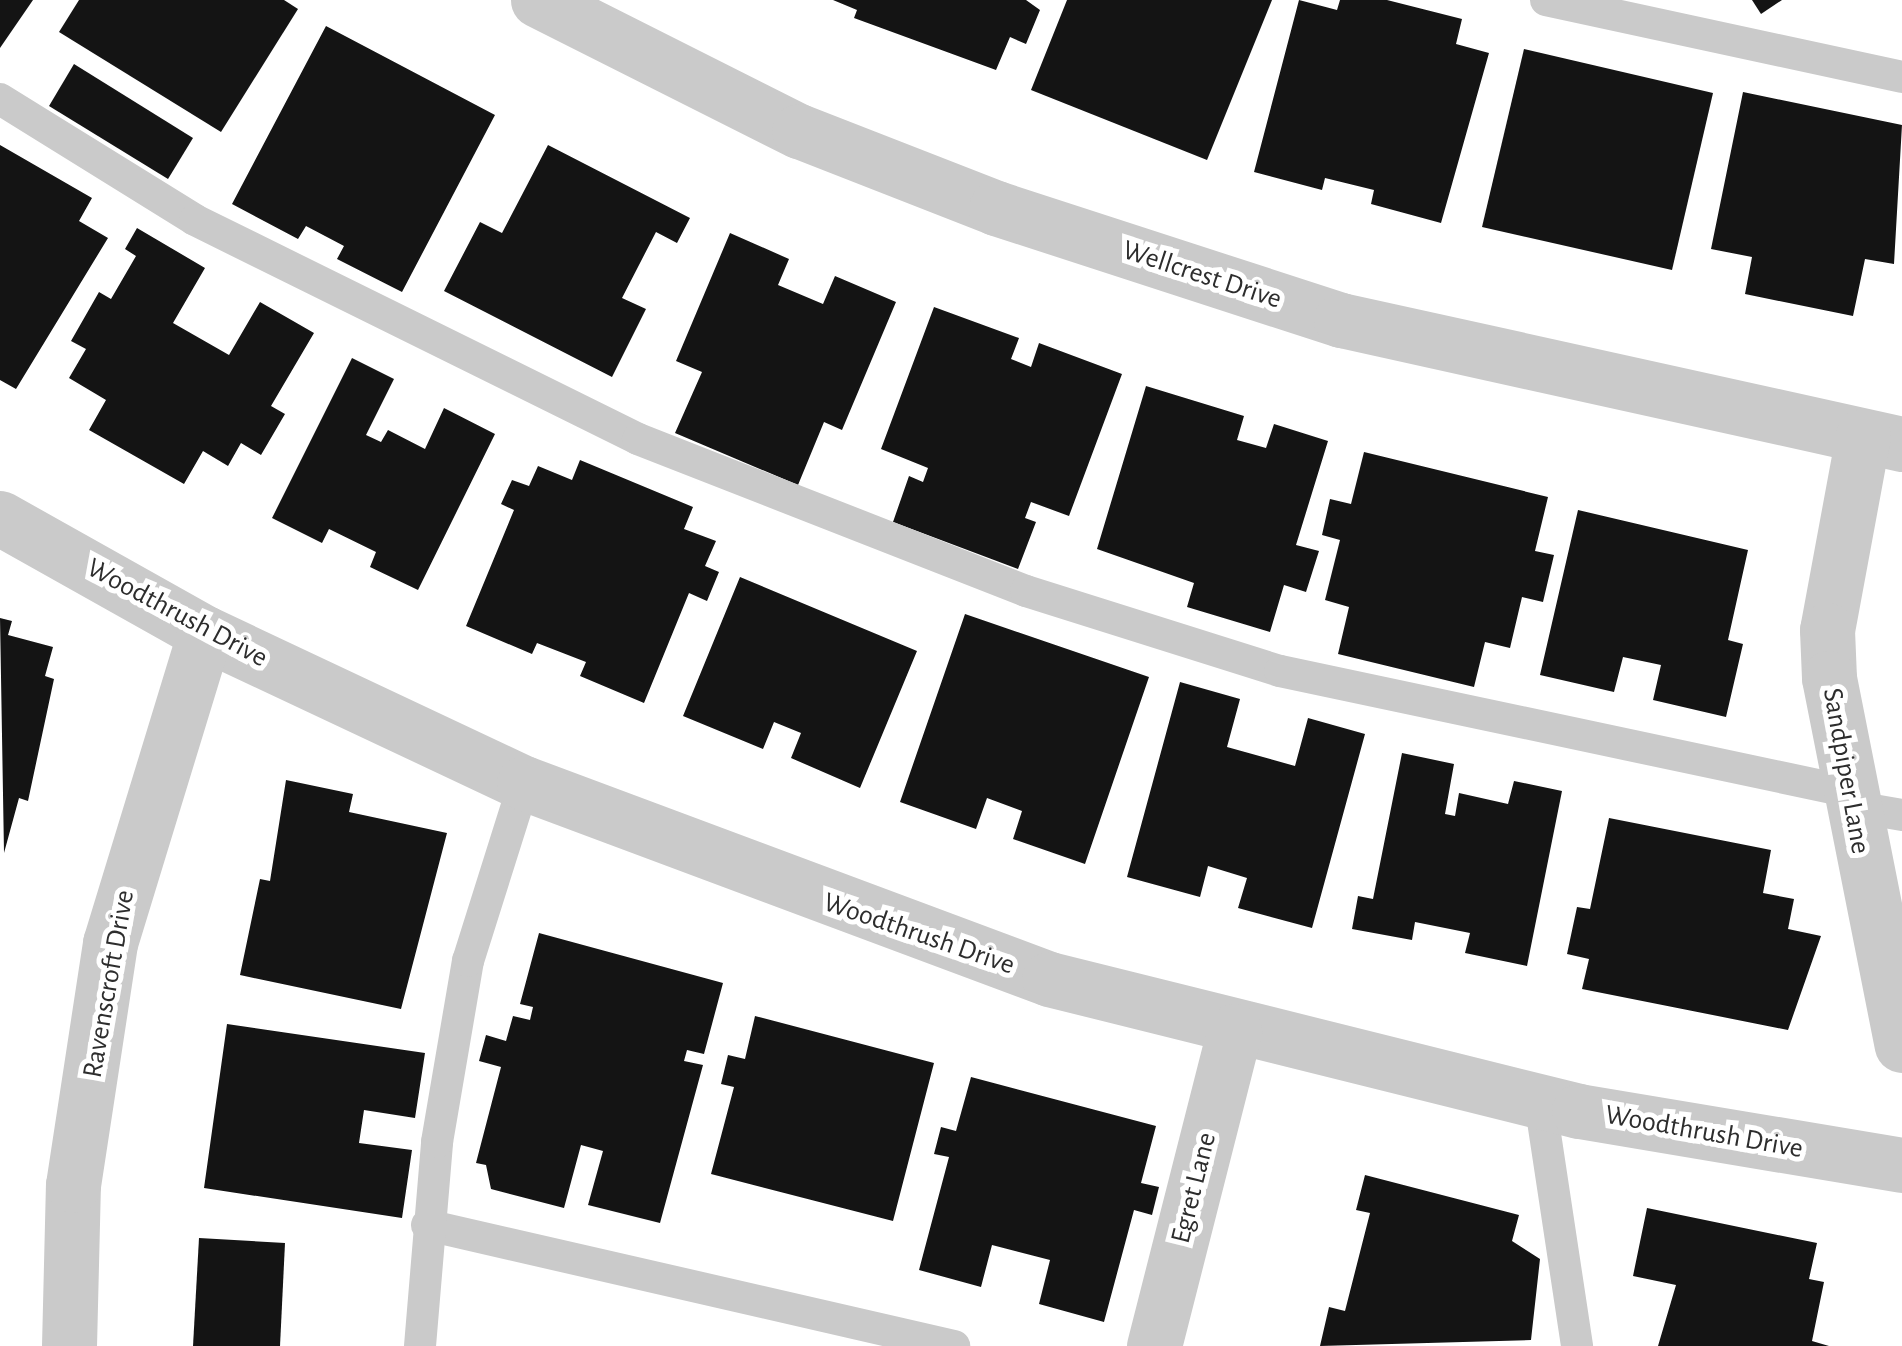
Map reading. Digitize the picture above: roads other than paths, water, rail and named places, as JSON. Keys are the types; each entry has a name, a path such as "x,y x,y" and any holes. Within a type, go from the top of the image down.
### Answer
{"street":[{"name":"Wellcrest Drive","path":"538,0 799,131 1014,214 1341,320 1882,440"},
{"name":"Sandpiper Lane","path":"1882,440 1827,630 1866,804 1902,1045"},
{"name":"Woodthrush Drive","path":"0,518 206,633 524,782 793,890 1234,1030 1540,1101 1902,1165"},
{"name":"Ravenscroft Drive","path":"69,1346 73,1185 110,942 206,633"},
{"name":"Egret Lane","path":"1154,1346 1234,1030"}],"lane":[{"path":"1546,0 1902,77"},
{"path":"0,99 195,220 638,439 1026,592 1280,671 1866,804"},
{"path":"420,1346 428,1225 468,961 524,782"},
{"path":"1540,1101 1576,1346"},
{"path":"428,1225 954,1346"}]}
